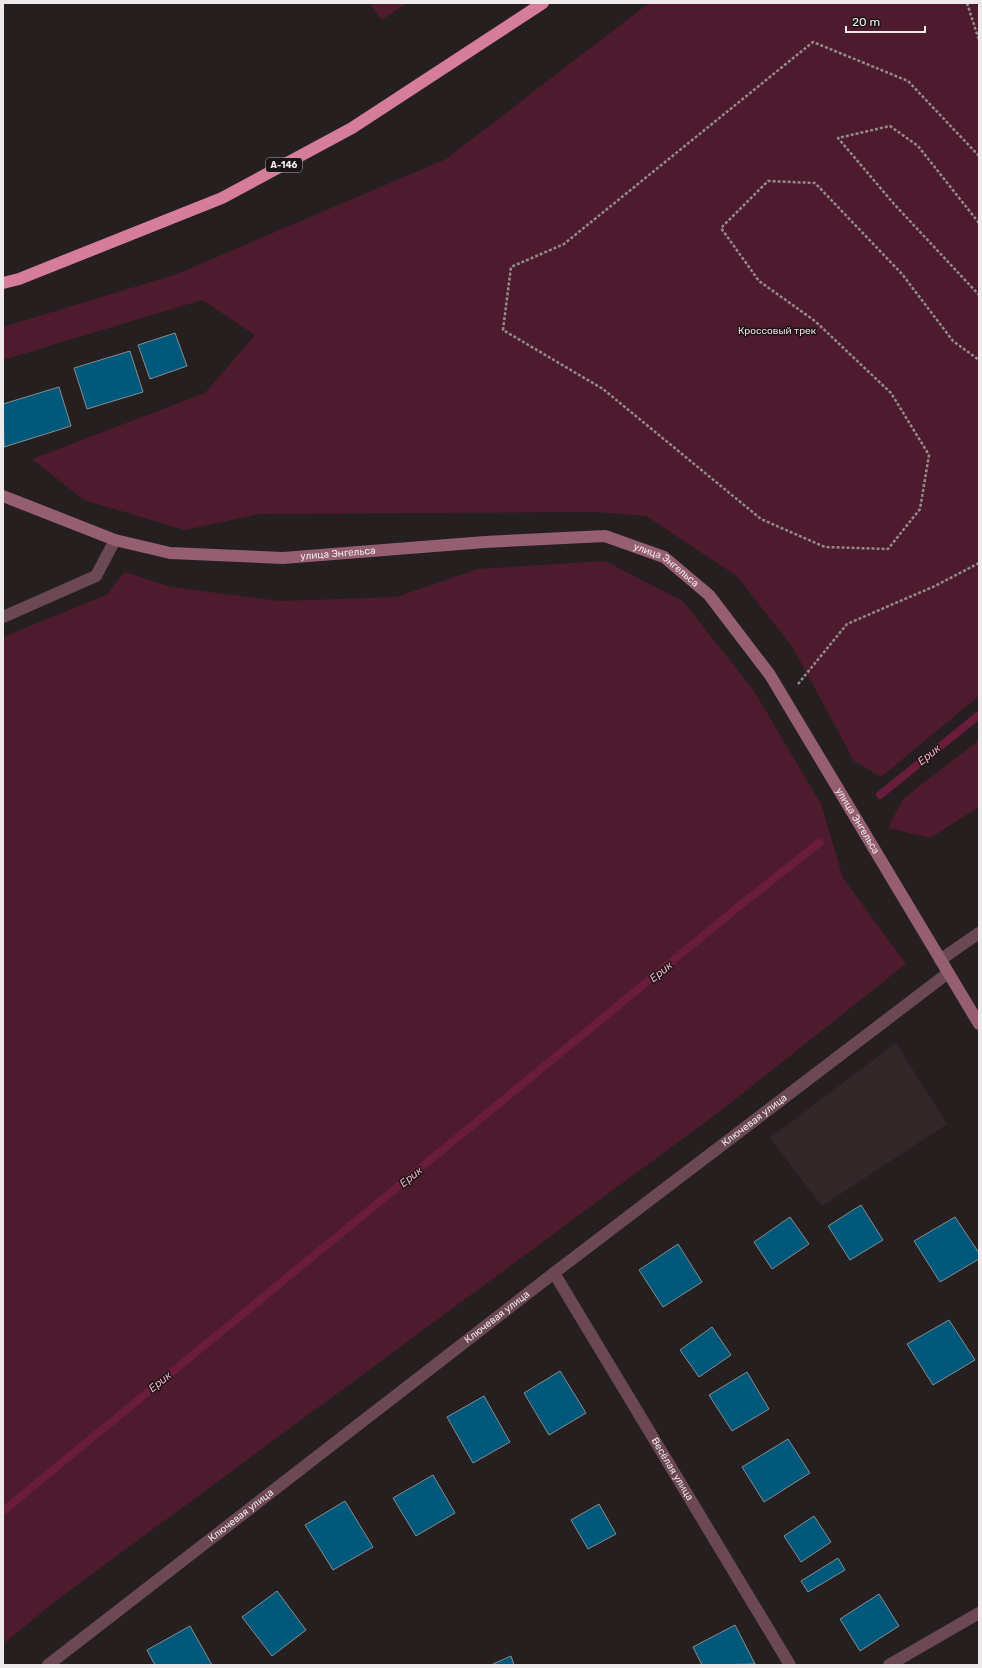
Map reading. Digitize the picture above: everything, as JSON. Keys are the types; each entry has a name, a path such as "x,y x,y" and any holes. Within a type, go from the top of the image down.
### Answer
{"highway":[{"name":"А-146","path":"3,283 19,279 100,248 222,198 352,128 543,3"}],"street":[{"name":"улица Энгельса","path":"3,496 115,540 170,554 283,558 484,542 605,536 664,557 709,595 770,675 979,1024"},
{"path":"3,617 96,576 115,540"},
{"path":"940,960 979,933"},
{"name":"Ключевая улица","path":"48,1665 554,1273 948,973"},
{"name":"Весёлая улица","path":"554,1273 790,1665"},
{"path":"889,1665 979,1613"}],"path":[{"path":"967,3 979,40"},
{"path":"979,156 908,81 813,42 564,244 511,267 503,330 603,389 761,519 825,548 888,549 920,509 929,455 891,393 816,321 759,282 721,228 768,181 815,183 902,274 953,341 979,360"},
{"path":"979,223 918,146 890,126 838,138 894,204 979,295"},
{"path":"785,700 847,624 935,586 979,563"}],"shaded area":[{"path":"896,1043 947,1124 822,1206 770,1138"}],"green space":[{"path":"369,3 407,3 382,20"},
{"name":"Кроссовый трек","path":"649,3 979,3 979,696 881,777 854,761 793,648 737,576 646,516 596,512 260,514 185,530 84,500 32,459 205,393 255,335 202,300 3,360 3,327 177,274 446,159"},
{"path":"605,561 683,601 754,691 821,804 843,878 906,964 719,1112 57,1600 3,1644 3,637 106,595 125,572 171,587 280,601 396,597 478,569"},
{"path":"979,740 979,807 930,838 888,828 903,799"}],"building":[{"path":"175,333 187,366 150,379 138,345"},
{"path":"130,351 143,392 87,409 74,368"},
{"path":"59,387 71,426 4,447 3,404"},
{"path":"861,1205 883,1240 850,1260 828,1226"},
{"path":"790,1217 809,1244 772,1269 754,1242"},
{"path":"955,1217 979,1253 979,1259 940,1282 914,1241"},
{"path":"678,1244 702,1282 663,1307 639,1270"},
{"path":"949,1320 975,1360 933,1385 907,1344"},
{"path":"712,1327 731,1355 699,1377 680,1350"},
{"path":"560,1371 586,1413 549,1435 524,1393"},
{"path":"747,1372 769,1409 732,1431 709,1395"},
{"path":"484,1396 510,1442 473,1463 447,1417"},
{"path":"788,1439 810,1473 764,1502 742,1467"},
{"path":"433,1475 455,1513 416,1536 393,1498"},
{"path":"345,1501 373,1547 333,1570 305,1525"},
{"path":"599,1504 616,1534 588,1549 571,1520"},
{"path":"814,1516 831,1542 801,1562 784,1536"},
{"path":"838,1558 845,1570 808,1592 801,1581"},
{"path":"277,1591 306,1630 272,1656 242,1617"},
{"path":"879,1594 899,1626 860,1651 840,1619"},
{"path":"735,1625 755,1664 702,1665 693,1647"},
{"path":"190,1626 212,1665 155,1665 147,1650"},
{"path":"511,1656 514,1665 493,1665 493,1664"}],"waterway":[{"name":"Ерик","path":"880,795 979,715"},
{"name":"Ерик","path":"3,1511 738,907 819,843"}]}
